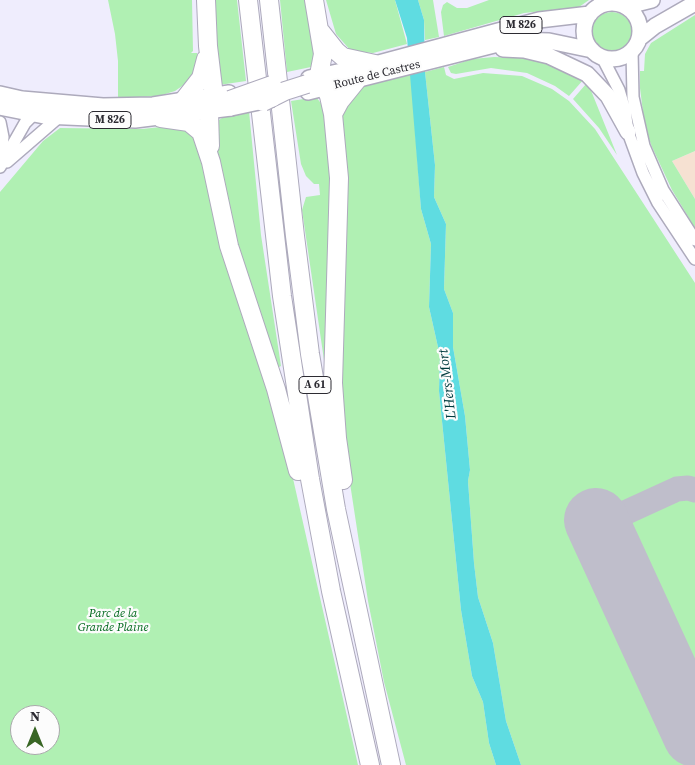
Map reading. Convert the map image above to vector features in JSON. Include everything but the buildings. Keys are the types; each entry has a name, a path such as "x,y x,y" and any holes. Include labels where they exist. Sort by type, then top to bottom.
{"highway":[{"path":"206,0 208,46 223,102 211,162"},
{"name":"A 61","path":"248,0 271,209 290,356 331,591 370,765"},
{"name":"A 61","path":"269,0 308,334 339,520 392,765"},
{"path":"313,84 323,54 321,32 314,0"},
{"path":"321,32 336,51 343,56 376,70"},
{"path":"208,46 201,78 170,107 184,120 195,125 201,132 211,162 229,246 276,389 304,498 331,591"},
{"path":"333,114 340,101 357,80"},
{"path":"313,84 333,114 339,178 333,328 334,406 347,506 339,520"},
{"path":"263,102 285,91 313,84"},
{"path":"223,102 272,85"}],"main road":[{"path":"652,0 596,6 585,25 585,36 597,53 612,58 625,56 635,51 655,26 695,3"},
{"path":"624,3 639,24 635,51"},
{"name":"Route de Castres","path":"313,84 454,50 539,20 596,6"},
{"name":"Route de Castres","path":"454,50 482,48 527,40 550,41 597,53"},
{"path":"482,48 537,53 575,67 587,74 608,96 628,132"},
{"name":"Route de Castres","path":"272,85 357,80 376,70"},
{"path":"0,94 74,104"},
{"name":"M 826","path":"74,104 170,107 223,102"},
{"name":"M 826","path":"59,117 106,120 170,107 223,102 263,102"},
{"path":"0,107 32,114 59,117"}],"street":[{"path":"635,51 632,97 644,146 663,190 695,240"},
{"path":"597,53 619,90 626,110 628,132 650,189 695,259"},
{"path":"22,98 32,114 33,122 26,144"},
{"path":"0,168 24,123 32,114 74,104"},
{"path":"0,168 59,117"},
{"path":"0,122 3,137 0,162"}],"shaded area":[{"path":"695,151 695,199 672,161"}],"green space":[{"path":"108,0 192,0 193,51 191,53 197,53 198,62 193,75 185,84 175,91 159,96 118,98 118,61"},
{"path":"211,0 237,0 246,81 219,85"},
{"path":"280,0 306,0 317,48 311,67 287,72"},
{"path":"326,0 395,0 407,44 373,53 351,51 336,34"},
{"path":"418,0 433,0 439,37 425,40 424,20"},
{"path":"489,0 589,0 579,7 524,13 444,36 441,12 443,5 447,2 457,8 467,8"},
{"path":"608,12 616,12 623,15 629,21 632,32 629,43 623,49 616,52 608,52 601,49 595,43 592,36 592,28 595,21 601,15"},
{"path":"695,15 695,151 672,161 695,199 695,228 672,190 645,128 640,71 644,71 645,54 651,43"},
{"path":"494,57 545,59 584,79 569,96 555,86 527,73 491,68 456,74 451,73 448,67 472,59"},
{"path":"444,67 446,75 454,79 483,73 522,76 552,89 569,101 595,129 695,283 695,483 676,482 577,527 687,765 521,765 506,721 493,643 478,597 474,563 468,481 470,470 465,416 453,347 453,313 444,289 446,224 434,197 435,165 425,72"},
{"path":"411,74 421,209 431,244 429,307 440,356 439,391 461,610 472,676 483,702 489,743 496,765 406,765 384,682 368,601 344,444 339,349 342,106 363,86"},
{"path":"586,84 590,88 617,155 599,128 573,99"},
{"path":"316,97 324,107 331,173 326,360 324,360 302,210 306,197 320,195 319,184 314,184 306,176 301,164 291,101"},
{"path":"249,111 261,235 281,366 275,369 235,251 215,144 216,126 219,120 225,116"},
{"name":"Parc de la Grande Plaine","path":"179,125 194,134 277,408 358,765 0,765 0,192 43,141 60,128 142,129"},
{"path":"684,494 695,498 695,685 628,540 629,525 634,517"}],"water":[{"name":"L'Hers-Mort","path":"395,0 418,0 424,20 425,72 435,165 434,197 446,224 444,289 453,313 453,347 465,416 470,470 468,481 478,597 493,643 506,721 521,765 496,765 489,743 483,702 472,676 461,610 439,391 440,356 429,307 431,244 421,209 407,38"}],"taxiway":[{"path":"608,546 608,527 618,516 677,489 688,488 695,490"}],"runway":[{"path":"596,520 695,735"}]}
